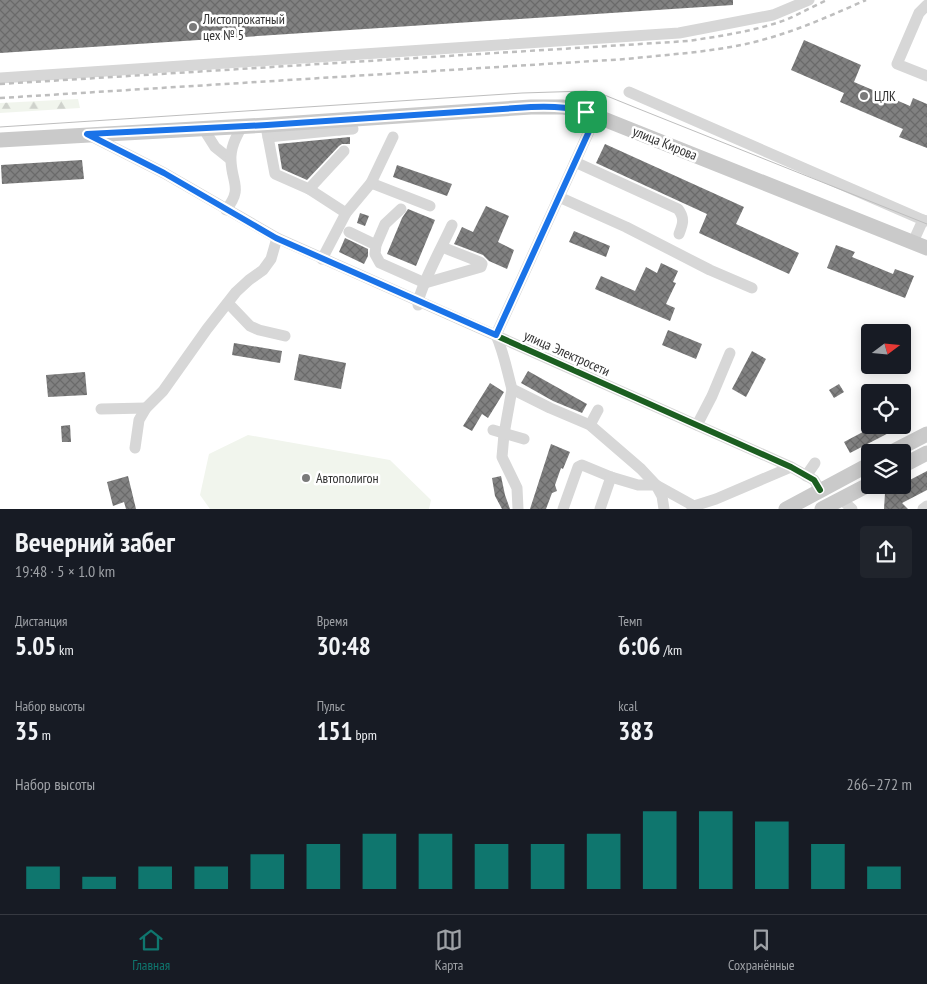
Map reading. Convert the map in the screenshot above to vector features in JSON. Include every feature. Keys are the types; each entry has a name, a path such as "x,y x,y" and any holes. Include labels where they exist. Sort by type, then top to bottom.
{"main road":[{"name":"улица Кирова","path":"0,140 242,126 267,131 546,106 576,109 927,248"},
{"path":"908,444 927,434"},
{"path":"911,461 927,453"},
{"path":"786,509 861,469"},
{"path":"822,509 846,504 861,492"}],"street":[{"path":"0,78 679,33 773,15 809,0"},
{"path":"927,5 919,13 897,64 927,76"},
{"path":"629,92 925,220 912,242"},
{"path":"518,509 517,488 502,457 512,389 504,364 503,352 496,335 596,116"},
{"path":"339,125 353,129"},
{"path":"226,210 234,201 236,194 230,159 234,139 242,126"},
{"path":"203,128 207,138 230,159"},
{"path":"267,131 275,174 310,189 346,213"},
{"name":"улица Электросети","path":"87,134 164,173 276,238 418,303 496,335 791,467 814,480 820,490"},
{"path":"322,259 346,213 371,183 393,137"},
{"path":"310,189 344,151"},
{"path":"575,162 678,209 684,221 679,234"},
{"path":"371,183 430,206"},
{"path":"559,197 626,227 710,270 752,288"},
{"path":"401,209 385,224 376,245 375,254 380,263 425,283 481,267 482,264 480,262 442,247"},
{"path":"418,303 425,283 452,225"},
{"path":"349,232 376,245"},
{"path":"135,448 139,420 146,408 163,391 228,303 248,280 263,270 271,259 276,238"},
{"path":"228,303 250,326 286,336"},
{"path":"697,425 712,396 730,353"},
{"path":"512,389 590,425 656,484 693,508 719,504 791,467"},
{"path":"101,409 146,408"},
{"path":"590,425 598,410"},
{"path":"493,430 524,438"},
{"path":"806,476 815,463"},
{"path":"563,509 580,465 638,485 656,484"},
{"path":"600,509 611,477"},
{"path":"656,484 662,496 664,509"},
{"path":"923,509 927,506"}],"green space":[{"path":"78,99 80,108 0,113 0,103"},
{"name":"Автополигон","path":"248,435 390,460 431,500 429,509 210,509 200,495 209,454"}],"building":[{"name":"Листопрокатный цех № 5","path":"0,0 733,0 733,5 0,53"},
{"name":"ЦЛК","path":"804,40 861,65 854,82 910,106 913,98 927,104 927,148 899,137 903,129 840,102 844,93 791,70"},
{"path":"350,137 350,144 339,146 307,180 282,169 278,144"},
{"path":"605,144 744,207 736,224 799,253 789,274 699,233 707,214 596,163"},
{"path":"82,160 84,179 2,184 1,165"},
{"path":"397,165 452,184 447,196 393,177"},
{"path":"486,206 509,216 498,242 514,250 507,269 489,261 483,255 454,244 462,227 473,232"},
{"path":"408,209 435,220 416,266 387,254 402,218"},
{"path":"360,213 369,216 365,226 357,223"},
{"path":"574,231 610,246 606,257 569,242"},
{"path":"345,238 368,249 368,256 364,264 339,252"},
{"path":"836,245 855,252 852,257 893,274 895,269 914,276 905,298 827,268"},
{"path":"661,263 678,271 673,282 676,283 666,304 675,308 670,321 595,289 601,276 635,291 646,267 657,273"},
{"path":"668,330 702,344 696,359 662,345"},
{"path":"234,343 282,351 280,363 232,355"},
{"path":"752,351 766,359 746,397 732,389"},
{"path":"299,354 346,363 341,389 294,380"},
{"path":"528,371 587,404 582,413 553,401 521,383"},
{"path":"85,372 87,395 48,397 46,375"},
{"path":"490,383 504,392 488,418 482,414 472,431 463,426"},
{"path":"839,384 844,392 834,398 829,390"},
{"path":"70,425 71,442 62,442 61,426"},
{"path":"861,433 887,434 867,444 861,444 861,447 850,453 844,442"},
{"path":"551,444 570,452 563,469 561,468 555,485 557,491 552,493 546,509 530,509"},
{"path":"927,471 927,490 902,503 908,509 884,509 885,494 911,494 911,479"},
{"path":"128,476 136,509 126,509 124,502 113,506 107,482"},
{"path":"501,476 510,509 502,509 495,496 492,478"}],"tram line":[{"path":"0,127 522,93 586,91 602,94 927,224"}],"railway":[{"path":"0,84 688,41 764,27 788,19 827,0"},
{"path":"0,98 626,59 695,52 745,44 776,36 866,0"}],"cycle path":[{"path":"87,134 164,173 277,238 791,467 814,480 820,490"}],"place":[{"name":"Листопрокатный цех № 5","path":"193,27"},
{"name":"ЦЛК","path":"864,96"},
{"name":"Автополигон","path":"306,478"}],"route":[{"path":"546,106 563,107 586,112 596,116 496,335 276,238 164,173 87,134 267,125 546,106"}]}
